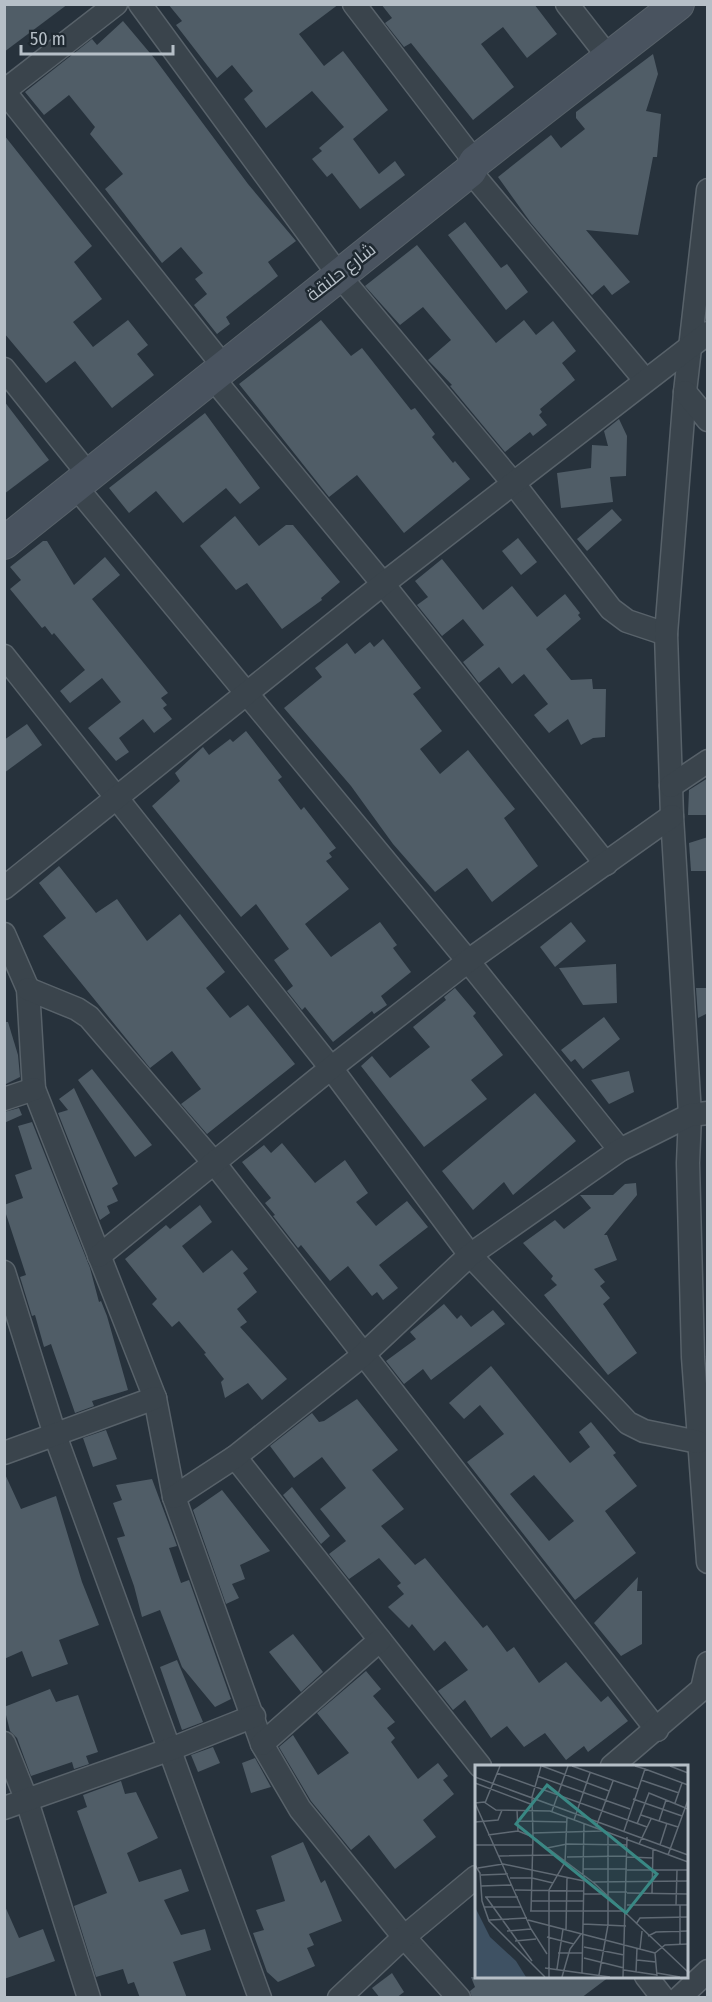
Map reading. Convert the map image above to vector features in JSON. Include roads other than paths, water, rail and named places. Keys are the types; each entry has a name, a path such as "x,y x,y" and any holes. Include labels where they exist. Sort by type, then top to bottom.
{"street":[{"path":"116,4 4,91 383,584 606,864"},
{"path":"140,4 338,274 514,484 618,616 666,634"},
{"path":"354,4 472,166 645,380"},
{"path":"567,4 610,59"},
{"name":"شارع حلنقة","path":"4,543 472,166 678,4"},
{"path":"708,190 689,348 666,634 672,816 699,1114 688,1163 698,1442 708,1562"},
{"path":"4,888 383,584 708,333"},
{"path":"4,369 82,480 247,692 620,1150"},
{"path":"685,392 708,420"},
{"path":"4,656 330,1068 470,1255 628,1423 644,1431 698,1442"},
{"path":"671,786 708,761"},
{"path":"99,1256 215,1164 330,1068 468,962 672,816"},
{"path":"4,934 28,989 34,1089 155,1398 174,1497 254,1716 262,1744 300,1809 404,1937 459,1998"},
{"path":"28,989 77,1009 89,1017 215,1164 362,1356 657,1730"},
{"path":"4,1099 34,1089"},
{"path":"174,1497 235,1457 362,1356 470,1255 620,1150 699,1114"},
{"path":"688,1163 708,1184"},
{"path":"4,1272 55,1435 260,1998"},
{"path":"691,1282 708,1300"},
{"path":"4,1453 155,1398"},
{"path":"235,1457 478,1765"},
{"path":"262,1744 380,1640"},
{"path":"614,1765 706,1694 708,1663"},
{"path":"4,1808 171,1749 254,1716"},
{"path":"4,1743 27,1801 89,1998"},
{"path":"348,1994 404,1937 475,1879"},
{"path":"679,1998 708,1971"},
{"path":"647,1978 663,1998"}]}
